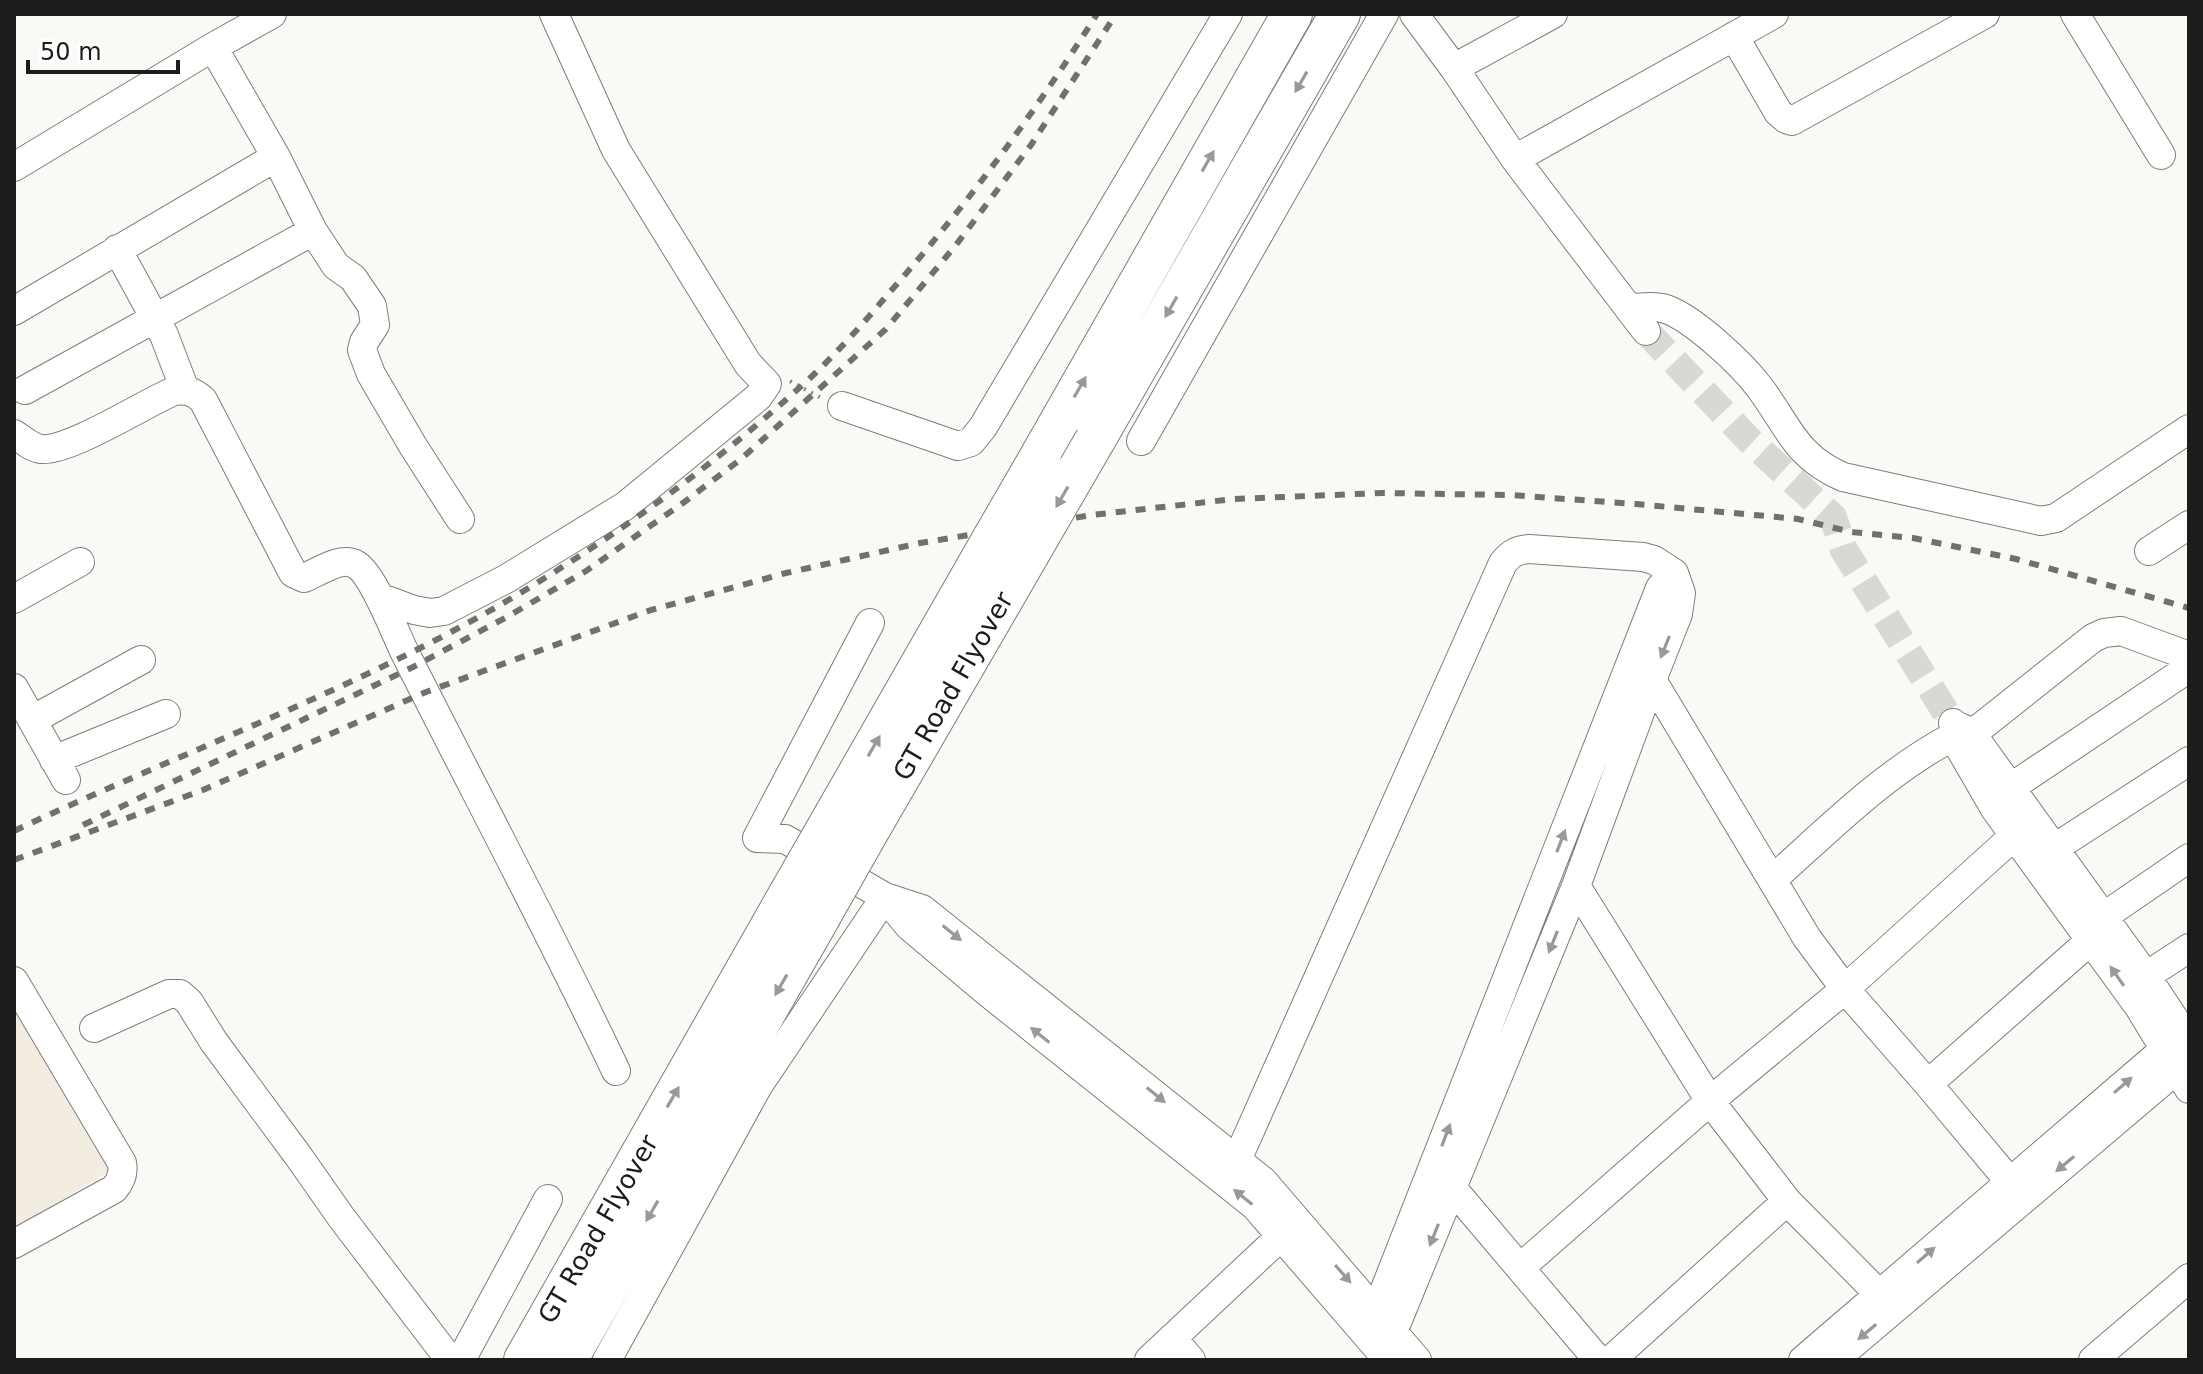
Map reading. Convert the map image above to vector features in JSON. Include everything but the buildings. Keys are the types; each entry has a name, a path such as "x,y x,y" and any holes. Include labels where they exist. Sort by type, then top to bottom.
{"highway":[{"name":"GT Road Flyover","path":"524,1360 804,906 853,820 993,538 1292,14"},
{"name":"GT Road Flyover","path":"853,820 1029,554 1340,14"},
{"name":"GT Road Flyover","path":"567,1360 804,906"}],"street":[{"path":"14,167 272,14"},
{"path":"379,597 430,613 444,611 506,579 625,506 758,397 767,384 748,364 616,150 554,14"},
{"path":"842,406 958,446 971,442 983,427 1228,14"},
{"path":"1141,441 1384,14"},
{"path":"1414,14 1515,159 1646,331"},
{"path":"1454,68 1553,14"},
{"path":"1515,159 1774,14"},
{"path":"1734,36 1778,112 1792,121 1985,14"},
{"path":"2075,14 2161,155"},
{"path":"213,47 276,157 313,231 336,266 353,278 372,306 375,325 362,350 371,374 460,519"},
{"path":"14,311 276,157"},
{"path":"25,390 313,231"},
{"path":"117,249 156,318 185,390"},
{"path":"1629,308 1657,307 1667,310 1715,342 1742,366 1796,442 1823,468 1843,477 2041,521 2056,518 2189,429"},
{"path":"14,434 35,448 44,450 92,433 174,391 195,393 203,400 293,573 304,578 348,561 363,571 562,956 616,1071"},
{"path":"2149,551 2189,525"},
{"path":"1237,1160 1503,563 1519,550 1529,549 1643,557 1674,573 1681,593 1678,614 1576,886 1453,1189 1386,1335"},
{"path":"14,599 80,562"},
{"path":"1386,1335 1660,588 1674,573"},
{"path":"870,623 757,838 785,839 885,897 922,909 1263,1181 1289,1228 1386,1335 1417,1360"},
{"path":"1772,880 1885,780 2093,638 2121,631 2189,656"},
{"path":"32,720 141,660"},
{"path":"2010,788 2189,668"},
{"path":"1652,680 1807,938 1845,989 2010,1182"},
{"path":"14,688 60,770 166,714"},
{"path":"1958,729 2010,788 2090,896 2097,928 2139,1007 2183,1055"},
{"path":"1958,729 1958,745 1969,768 2014,836 2097,928 2146,976 2183,1055"},
{"path":"2053,849 2189,761"},
{"path":"1521,1267 1710,1101 1845,989 2014,836"},
{"path":"1928,1084 2097,928 2189,858"},
{"path":"1576,886 1710,1101 1787,1201 1879,1294"},
{"path":"885,897 909,926 986,991 1255,1206 1289,1228 1386,1335"},
{"path":"607,1360 758,1086 885,897"},
{"path":"2146,976 2189,948"},
{"path":"14,981 111,1142 123,1170 114,1189 14,1244"},
{"path":"94,1028 169,994 180,994 189,1002 214,1042 341,1217 450,1360"},
{"path":"1803,1360 2010,1182 2183,1055"},
{"path":"1834,1360 2183,1055"},
{"path":"1453,1189 1598,1360"},
{"path":"461,1360 548,1199"},
{"path":"1611,1360 1787,1201"},
{"path":"1149,1360 1289,1228"},
{"path":"2093,1360 2189,1278"},
{"path":"1172,1338 1191,1360"}],"path":[{"path":"767,384 778,379 786,380 842,406"}],"shaded area":[{"path":"14,998 116,1167 14,1229"}],"tunnel":[{"path":"1646,331 1751,442 1833,517 1844,550 1950,719"}],"railway":[{"path":"14,831 321,696 441,637 578,557 692,477 798,389 868,318 999,158 1097,14"},
{"path":"83,825 413,667 505,618 586,571 741,459 886,329 956,245 1031,145 1116,14"},
{"path":"14,860 203,790 426,692 651,610 786,573 920,543 1092,515 1234,499 1382,493 1510,495 1636,504 1798,519 1851,532 1913,538 2016,559 2189,608"}]}
